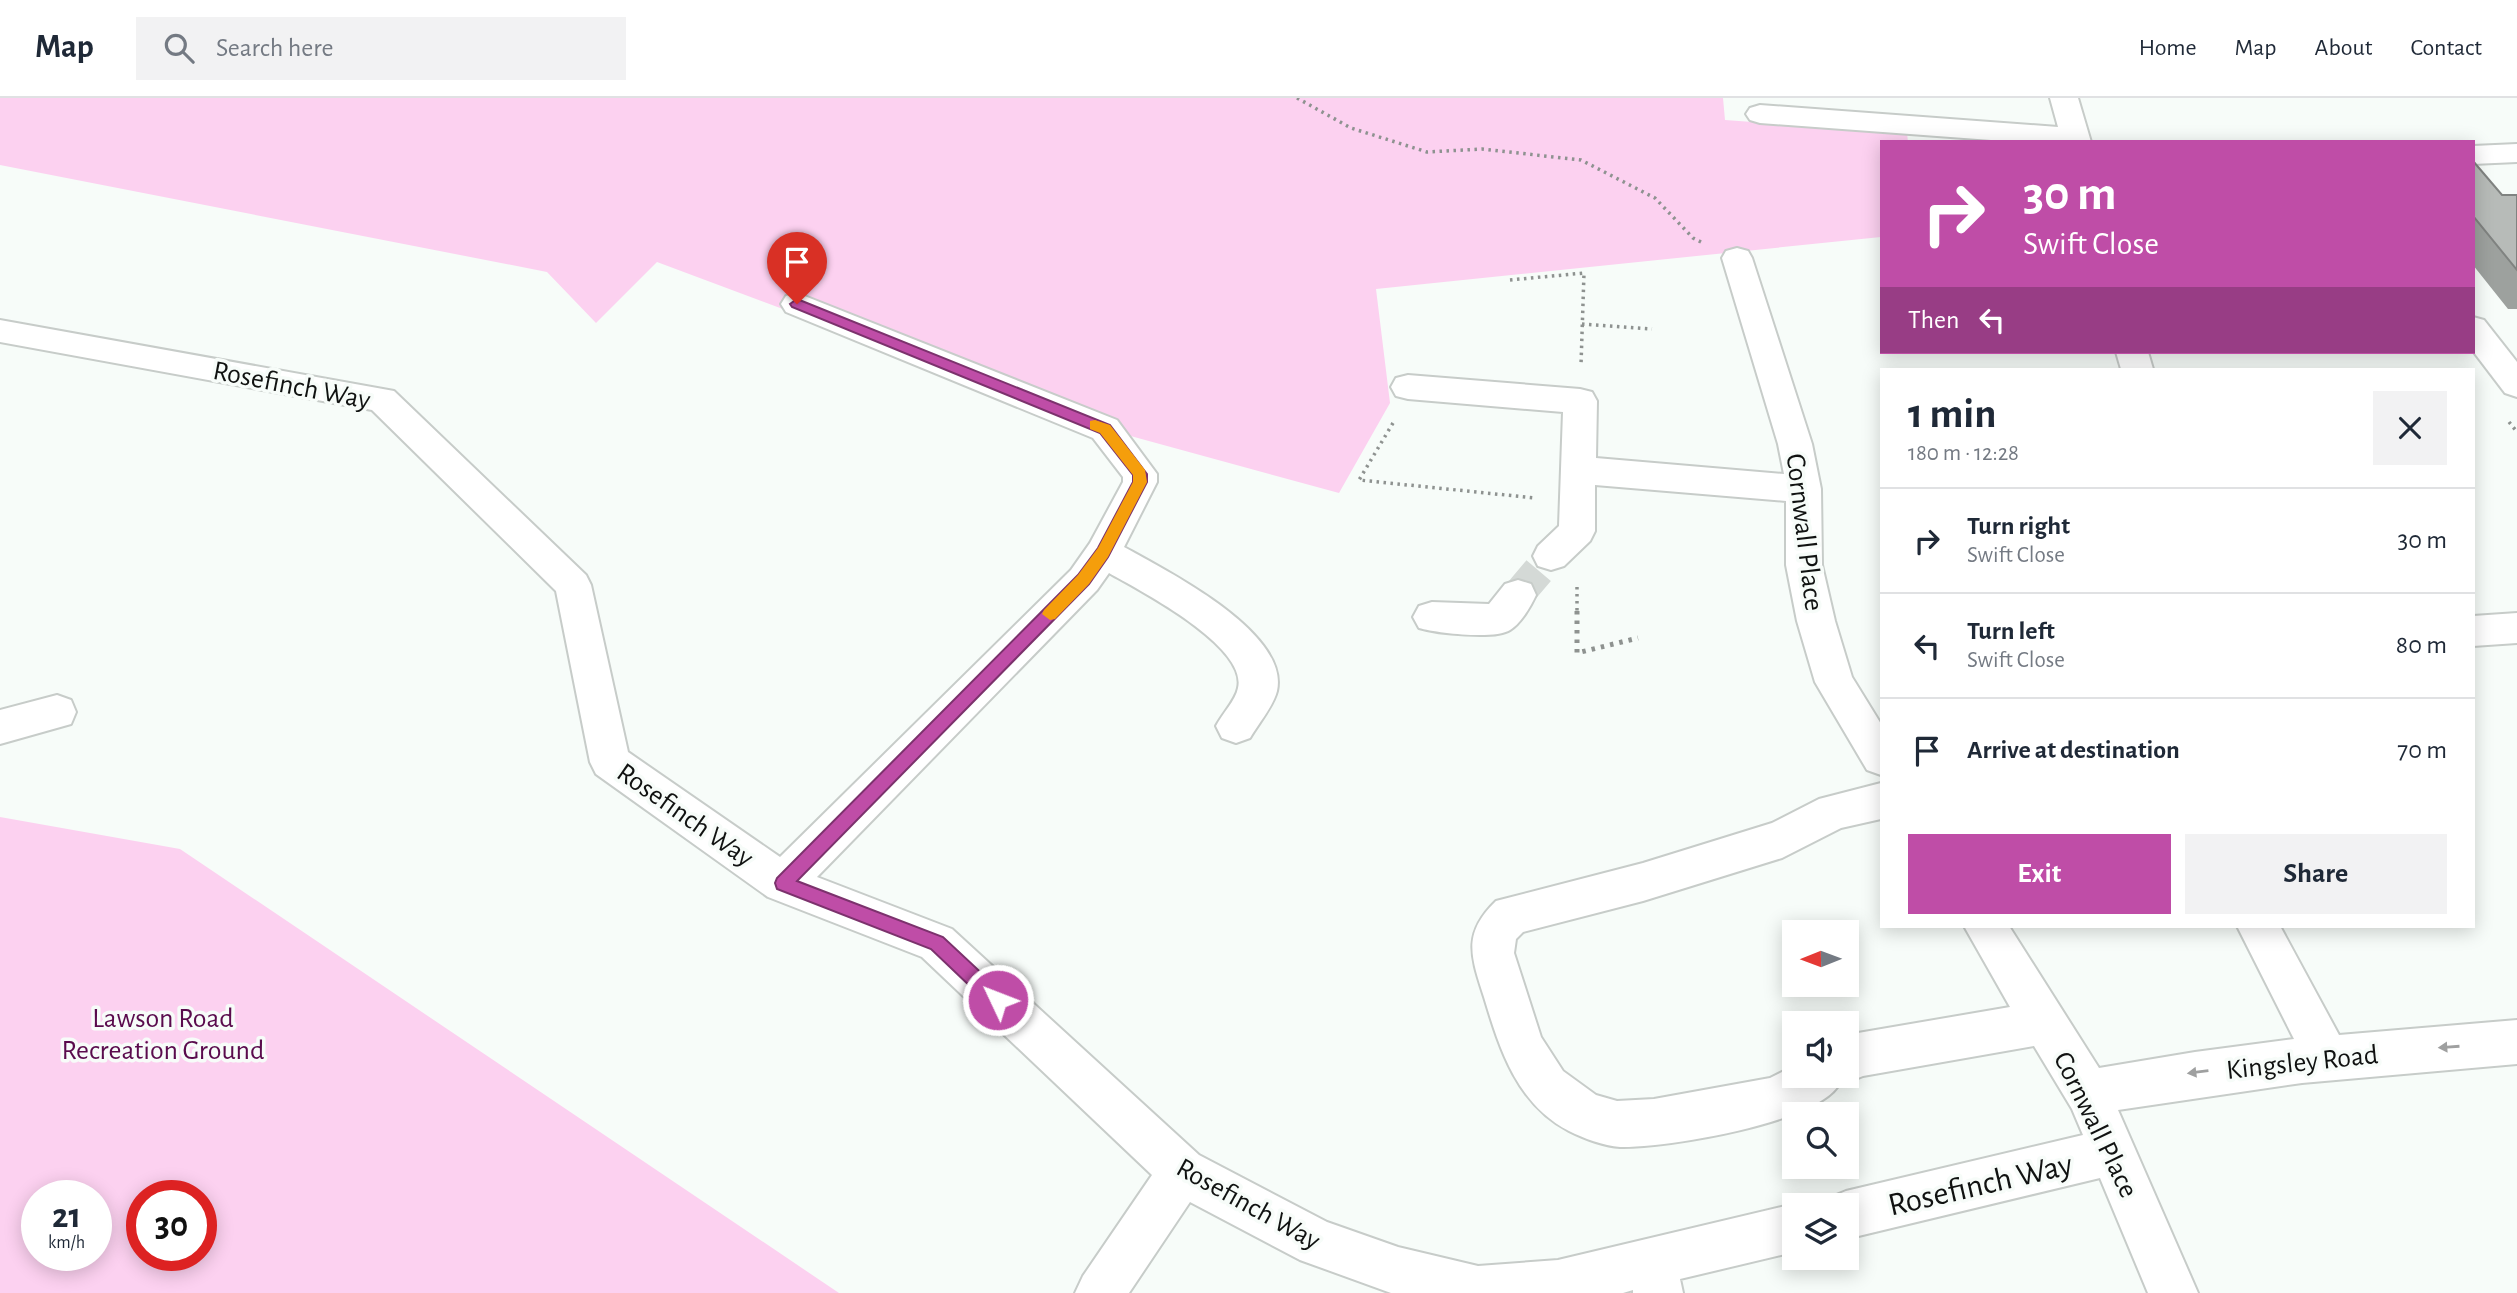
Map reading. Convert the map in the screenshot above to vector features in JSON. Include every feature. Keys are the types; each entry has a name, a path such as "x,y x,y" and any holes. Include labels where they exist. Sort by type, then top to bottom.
{"street":[{"path":"1951,98 1958,129"},
{"path":"1760,114 1895,111 1958,129 2077,139 2064,98"},
{"path":"2475,155 2517,153"},
{"name":"Cornwall Place","path":"1737,258 1796,444 1804,489 1804,565 1816,621 1834,682 1880,756"},
{"path":"783,883 1084,580 1103,553 1140,482 1140,474 1105,429 797,304"},
{"path":"2475,331 2517,385"},
{"name":"Rosefinch Way","path":"2,334 382,400 573,585 610,762 783,883 937,943 1182,1172 1317,1243 1398,1272 1478,1291 1655,1277 1782,1232"},
{"path":"1408,387 1580,401 1578,501 1551,556"},
{"path":"1578,501 1804,489"},
{"path":"1103,553 1179,594 1236,641 1253,661 1258,690 1236,726"},
{"path":"1432,617 1498,619 1518,595"},
{"path":"2475,631 2517,628"},
{"path":"0,726 57,712"},
{"path":"1800,1088 1770,1101 1654,1122 1617,1124 1584,1114 1547,1087 1522,1048 1492,953 1496,930 1511,915 1669,874 1783,839 1833,812 1880,802"},
{"name":"Cornwall Place","path":"1986,928 2088,1093 2173,1293"},
{"path":"2259,928 2326,1056"},
{"path":"1859,1055 2045,1023"},
{"name":"Kingsley Road","path":"2088,1093 2174,1075 2326,1056 2517,1042"},
{"name":"Rosefinch Way","path":"1859,1212 2114,1152"},
{"path":"1100,1293 1182,1172"}],"path":[{"path":"1297,98 1351,128 1427,152 1482,149 1581,160 1656,198 1693,238 1737,258"},
{"path":"1510,280 1584,273 1580,401"},
{"path":"1582,324 1652,329"},
{"path":"1393,423 1359,480 1578,501 1577,653 1639,638"}],"green space":[{"path":"0,98 1723,98 1725,120 1907,133 1908,140 1880,140 1880,237 1376,289 1390,403 1339,493 1105,429 657,262 596,323 547,272 0,165"},
{"name":"Lawson Road Recreation Ground","path":"0,817 180,849 839,1293 0,1293"}],"building":[{"path":"2475,163 2502,195 2517,195 2517,270 2475,218"}],"tunnel":[{"path":"1518,595 1551,556"}],"slow traffic":[{"path":"1050,614 1084,580 1103,553 1140,482 1140,474 1105,429 1095,425"}],"route":[{"path":"797,304 1105,429 1140,474 1140,482 1103,553 1084,580 783,883 937,943 998,1000"}]}
